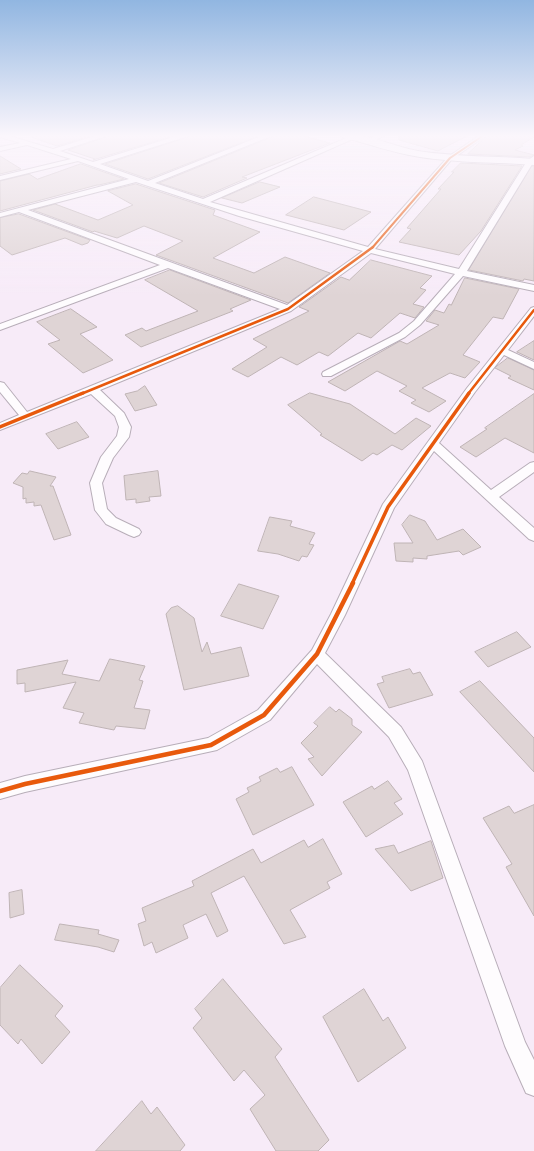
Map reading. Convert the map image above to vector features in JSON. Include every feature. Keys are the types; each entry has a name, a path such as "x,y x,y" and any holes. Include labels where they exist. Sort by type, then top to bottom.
{"street":[{"path":"0,215 101,189"},
{"path":"162,189 370,250 461,273 534,288"},
{"path":"203,202 232,189"},
{"path":"0,427 288,309 370,250 423,189"},
{"path":"327,374 402,335 417,324 461,273 515,189"},
{"path":"20,210 288,309"},
{"path":"0,327 167,265"},
{"path":"0,791 26,784 211,745 264,715 317,654 338,615 388,507 432,443 501,350 533,314"},
{"path":"501,350 534,366"},
{"path":"0,385 25,416"},
{"path":"92,389 120,415 125,427 123,437 107,457 96,483 101,510 111,521 134,532"},
{"path":"432,443 534,536"},
{"path":"491,496 534,466"},
{"path":"317,654 395,732 416,767 516,1046 534,1085"}],"building":[{"path":"0,189 83,189 0,211"},
{"path":"117,189 150,189 215,210 213,215 260,232 213,258 254,273 285,257 330,273 288,303 156,255 183,241 144,226 117,238 94,231 93,232 33,210 55,204 98,220 133,205 108,191"},
{"path":"177,189 222,189 203,197"},
{"path":"244,189 276,189 242,203 222,198"},
{"path":"438,189 508,189 481,231 459,255 399,242 411,229 407,228 441,189"},
{"path":"518,189 534,189 534,281 524,279 523,281 469,270"},
{"path":"314,197 371,212 344,230 286,215"},
{"path":"19,214 90,240 88,243 82,245 65,238 12,255 0,246 0,218"},
{"path":"371,260 432,276 420,288 426,290 413,304 424,307 415,318 400,313 371,338 358,333 328,356 319,352 297,365 281,357 248,377 232,369 267,347 253,339 309,311 299,307 341,277 349,280"},
{"path":"170,270 251,300 230,309 233,311 141,347 125,335 142,328 146,331 198,311 145,280"},
{"path":"465,278 519,289 503,319 493,317 463,355 480,362 465,378 450,373 422,388 446,401 429,412 411,403 416,400 399,391 407,386 377,371 345,391 328,382 400,341 407,344 439,325 426,321 435,310 444,313 449,304 451,305"},
{"path":"71,309 97,327 80,334 113,360 83,373 48,344 60,340 37,322"},
{"path":"534,341 534,360 517,352"},
{"path":"508,358 534,370 534,390 508,378 511,376 495,368"},
{"path":"145,386 157,405 135,411 125,394 137,391"},
{"path":"310,393 350,404 395,434 416,418 431,426 402,450 392,445 377,455 373,453 362,461 320,435 322,434 288,405"},
{"path":"534,394 534,453 505,438 476,457 460,447 487,429 485,428"},
{"path":"77,422 89,437 58,449 46,434"},
{"path":"30,471 56,477 50,486 53,486 71,535 54,540 41,505 34,506 34,502 26,503 26,498 23,499 23,487 13,483 22,473 27,474"},
{"path":"158,471 161,496 149,497 150,501 136,503 136,499 126,500 124,476"},
{"path":"410,515 425,521 437,540 463,529 481,547 463,555 459,551 427,556 427,559 413,558 413,562 396,561 394,543 413,543 402,525"},
{"path":"270,517 292,521 290,526 315,533 309,544 314,545 307,557 302,556 299,561 278,554 258,551"},
{"path":"239,584 279,596 263,629 221,616"},
{"path":"178,606 194,618 202,652 207,642 211,654 241,647 249,676 184,690 166,614 171,608"},
{"path":"517,632 531,647 488,667 475,652"},
{"path":"110,659 145,666 139,680 143,681 134,708 150,710 145,729 116,726 114,730 79,723 84,713 63,708 76,682 25,692 25,683 17,684 17,670 68,660 62,674 99,681"},
{"path":"410,669 413,674 420,672 433,695 389,708 377,684 384,682 382,677"},
{"path":"480,681 534,738 534,772 460,692"},
{"path":"330,707 336,712 339,709 352,719 352,725 362,732 322,776 308,759 314,757 301,743 318,726 314,723"},
{"path":"292,767 314,805 253,835 236,799 249,792 247,788 261,781 259,777 277,768 280,772"},
{"path":"388,781 402,799 394,803 403,814 366,837 343,802 372,786 374,789"},
{"path":"534,805 534,916 506,867 512,864 483,818 509,806 514,813"},
{"path":"323,839 342,874 327,882 330,888 290,910 306,937 284,944 244,876 211,893 228,931 217,937 206,914 183,925 188,938 156,953 152,942 144,946 138,924 146,921 142,908 194,886 192,881 253,849 261,863 304,840 308,847"},
{"path":"431,841 443,878 411,891 375,849 394,845 398,853"},
{"path":"22,890 24,914 10,918 9,893"},
{"path":"60,924 99,930 98,934 119,940 114,952 98,947 55,940"},
{"path":"20,965 63,1006 55,1016 70,1032 42,1064 21,1039 18,1044 0,1025 0,988"},
{"path":"223,979 282,1049 275,1057 329,1140 318,1151 276,1151 250,1109 265,1095 244,1070 234,1081 193,1028 202,1018 195,1009"},
{"path":"364,989 383,1021 388,1017 406,1048 358,1082 323,1017"},
{"path":"142,1101 151,1114 157,1107 185,1145 180,1151 96,1151"}],"cycle path":[{"path":"0,427 288,309 370,250 423,189"},
{"path":"0,791 25,784 211,745 264,715 317,654 338,615 388,507 471,390 534,310"}]}
